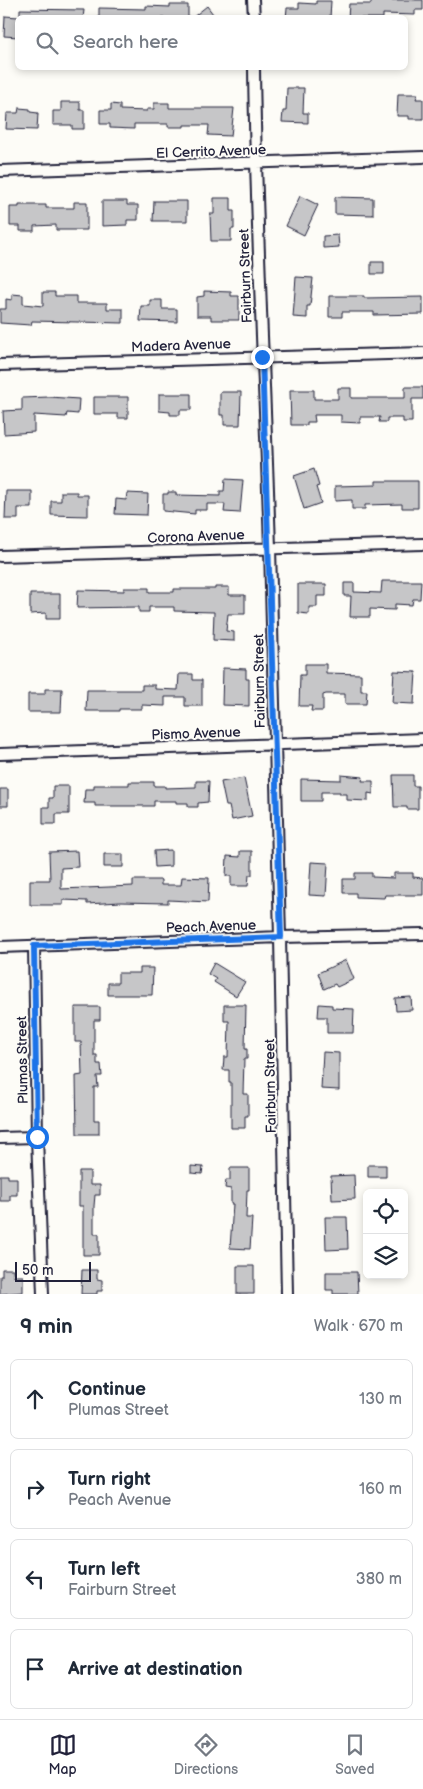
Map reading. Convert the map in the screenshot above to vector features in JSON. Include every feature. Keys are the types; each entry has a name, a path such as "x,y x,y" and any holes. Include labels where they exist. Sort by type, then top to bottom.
{"street":[{"path":"254,0 254,15"},
{"name":"Fairburn Street","path":"254,70 255,163 270,548 274,744 281,937 287,1294"},
{"name":"El Cerrito Avenue","path":"0,171 423,157"},
{"name":"Madera Avenue","path":"0,365 423,352"},
{"name":"Corona Avenue","path":"0,556 423,544"},
{"name":"Pismo Avenue","path":"0,754 423,739"},
{"name":"Peach Avenue","path":"0,947 423,934"},
{"name":"Plumas Street","path":"34,946 37,1137 43,1294"},
{"path":"0,1138 37,1137"}],"building":[{"path":"371,0 423,0 423,10 415,10 415,15 348,15 349,4 371,4"},
{"path":"316,1 331,1 330,15 286,15 287,8 299,8 299,3 316,4"},
{"path":"170,5 188,5 188,15 99,15 99,8 146,9 146,6 170,7"},
{"path":"207,6 214,15 196,15"},
{"path":"20,9 84,10 83,15 20,15"},
{"path":"5,16 15,17 15,37 4,36"},
{"path":"287,88 304,88 303,113 308,113 308,123 282,122 283,111 286,111"},
{"path":"398,94 418,94 416,99 423,99 423,119 409,119 409,116 397,116"},
{"path":"61,102 80,102 80,110 84,110 84,129 72,129 72,125 53,125 53,111 61,111"},
{"path":"154,103 169,103 169,108 234,108 231,136 208,135 209,125 168,127 168,124 134,124 134,129 110,128 110,124 100,124 100,110 111,110 111,104 120,105 120,110 147,111 147,109 154,109"},
{"path":"19,108 30,109 30,112 38,113 37,130 6,129 7,113 18,113"},
{"path":"300,196 318,205 304,235 286,226"},
{"path":"335,197 373,198 373,215 335,214"},
{"path":"214,198 231,198 231,211 234,211 234,229 231,229 231,241 211,241 210,214 214,214"},
{"path":"102,201 127,201 127,205 138,205 138,220 127,220 127,225 102,226"},
{"path":"154,201 187,201 187,221 153,221"},
{"path":"74,202 87,202 87,230 56,230 56,225 34,226 34,231 20,231 20,226 10,226 10,207 46,205 46,208 74,208"},
{"path":"338,235 339,247 323,248 323,236"},
{"path":"371,262 384,262 384,274 371,274"},
{"path":"296,277 313,278 310,306 307,306 307,318 293,317"},
{"path":"204,291 231,292 231,296 239,296 239,320 211,320 211,316 197,316 197,297 204,296"},
{"path":"43,292 55,292 55,296 76,296 76,303 107,303 107,309 123,309 123,323 32,321 31,325 0,323 0,309 6,309 6,299 12,300 12,294 23,295 23,304 43,306"},
{"path":"329,296 364,296 364,298 423,297 423,314 374,315 374,312 342,312 342,317 329,317"},
{"path":"150,300 162,300 162,309 177,309 177,322 140,321 141,306 150,306"},
{"path":"405,387 423,387 423,399 412,399 412,422 403,422 403,418 387,418 387,422 379,422 380,417 360,417 360,423 341,422 341,415 314,415 315,422 307,422 307,425 291,425 290,390 314,390 314,399 338,399 338,388 351,388 351,398 405,398"},
{"path":"220,392 241,392 240,425 224,425 224,415 220,415"},
{"path":"159,394 191,394 191,410 180,410 180,415 170,415 170,412 159,411"},
{"path":"94,397 128,397 128,418 118,418 118,414 94,414"},
{"path":"22,398 79,399 78,414 67,413 66,417 34,415 34,432 4,434 3,411 22,410"},
{"path":"314,469 319,486 316,487 321,503 304,509 294,476"},
{"path":"225,479 243,480 240,513 224,512 225,504 207,504 207,510 195,510 195,514 163,511 163,494 176,492 176,495 220,496 220,491 224,491"},
{"path":"376,481 418,481 418,508 402,508 402,504 365,505 365,509 352,509 352,500 335,501 335,486 376,485"},
{"path":"6,491 32,491 32,508 18,508 18,519 5,519"},
{"path":"61,492 77,492 77,495 88,495 88,516 51,515 51,501 61,501"},
{"path":"127,493 148,494 147,515 115,514 116,499 126,500"},
{"path":"382,581 421,581 420,599 413,599 412,605 395,604 395,610 370,609 370,617 350,617 351,596 344,596 344,583 354,583 354,592 381,593"},
{"path":"298,584 326,584 326,596 317,596 317,607 309,607 309,614 298,613"},
{"path":"215,587 229,587 229,595 245,595 245,614 228,614 226,631 234,632 234,641 213,640 214,612 174,611 174,607 149,607 149,612 139,612 139,607 77,608 78,590 124,591 124,588 149,588 149,592 174,592 174,589 215,589"},
{"path":"30,594 60,594 60,619 46,619 46,613 30,614"},
{"path":"305,664 326,664 326,673 361,674 361,691 367,691 366,704 345,704 345,694 326,694 323,695 323,711 311,711 312,706 299,706 300,675 305,675"},
{"path":"223,668 246,669 246,679 249,679 249,706 222,705"},
{"path":"394,671 416,672 414,704 392,703"},
{"path":"179,674 193,674 193,680 202,680 202,706 185,706 185,697 165,697 165,706 142,705 142,709 86,711 87,690 142,690 142,685 155,685 155,689 178,690"},
{"path":"45,689 62,689 61,712 28,712 28,694 45,694"},
{"path":"341,775 363,777 362,781 373,781 373,794 368,793 368,801 347,800 347,794 340,794 340,792 321,792 321,801 301,801 301,779 341,780"},
{"path":"393,775 413,775 413,786 418,786 418,809 394,807"},
{"path":"244,778 252,816 232,820 229,806 226,806 221,782"},
{"path":"196,781 209,781 208,802 198,803 198,807 188,807 188,803 176,803 176,801 154,801 154,806 95,806 95,803 84,803 85,789 94,789 94,785 129,785 129,782 154,782 154,786 165,786 165,788 196,787"},
{"path":"53,786 69,786 69,814 56,814 56,824 43,824 43,807 49,807 49,798 53,798"},
{"path":"0,789 8,789 8,806 0,806"},
{"path":"171,850 171,866 155,867 154,851"},
{"path":"77,851 78,867 61,868 61,889 133,886 133,880 161,880 161,885 181,885 182,877 209,878 208,902 168,900 168,903 120,902 87,904 87,901 63,900 63,905 30,905 30,880 50,880 49,852"},
{"path":"240,851 252,851 252,875 249,875 248,886 231,886 231,876 226,876 227,856 240,857"},
{"path":"104,854 123,854 123,867 104,867"},
{"path":"311,862 328,863 326,896 309,895"},
{"path":"355,873 372,873 372,877 394,878 394,873 413,873 413,877 423,878 423,895 385,895 384,898 356,897 356,893 343,893 343,879 355,879"},
{"path":"346,960 354,979 337,987 335,984 324,989 318,973"},
{"path":"214,963 245,982 236,996 214,982 216,979 208,974"},
{"path":"140,968 153,968 152,995 108,995 108,983 118,983 118,973 140,973"},
{"path":"411,997 412,1010 396,1011 395,998"},
{"path":"319,1004 332,1005 332,1008 354,1009 353,1033 327,1033 327,1017 318,1017"},
{"path":"224,1005 246,1005 245,1049 247,1049 247,1059 244,1059 243,1094 248,1094 248,1116 245,1116 245,1128 231,1128 231,1082 229,1082 229,1070 223,1070 224,1057 228,1057 229,1021 224,1021"},
{"path":"75,1007 100,1007 100,1020 94,1020 94,1055 97,1055 97,1064 101,1064 102,1076 97,1076 98,1087 94,1087 94,1120 99,1120 99,1134 77,1134 76,1076 82,1075 81,1042 75,1042"},
{"path":"323,1052 339,1053 339,1090 321,1089"},
{"path":"368,1165 386,1165 386,1177 368,1177"},
{"path":"191,1166 203,1167 202,1174 191,1173"},
{"path":"230,1168 249,1168 246,1218 252,1218 250,1249 230,1248 233,1204 231,1204 231,1189 225,1188 226,1180 230,1180"},
{"path":"79,1171 90,1171 90,1185 100,1185 100,1195 95,1195 94,1206 94,1234 99,1234 99,1255 83,1255 83,1206 79,1206"},
{"path":"0,1175 8,1175 8,1178 17,1178 17,1195 10,1195 10,1201 0,1201"},
{"path":"354,1175 355,1199 332,1200 331,1176"},
{"path":"325,1217 347,1217 348,1249 326,1250"},
{"path":"237,1266 254,1266 254,1294 237,1294"},
{"path":"2,1269 13,1269 13,1276 23,1276 23,1292 0,1294"},
{"path":"82,1270 97,1270 97,1279 102,1280 102,1291 97,1291 97,1294 81,1294"},
{"path":"326,1272 357,1272 358,1294 333,1294 333,1290 326,1290"}],"route":[{"path":"37,1137 34,946 281,937 274,744 270,548 262,357"}]}
